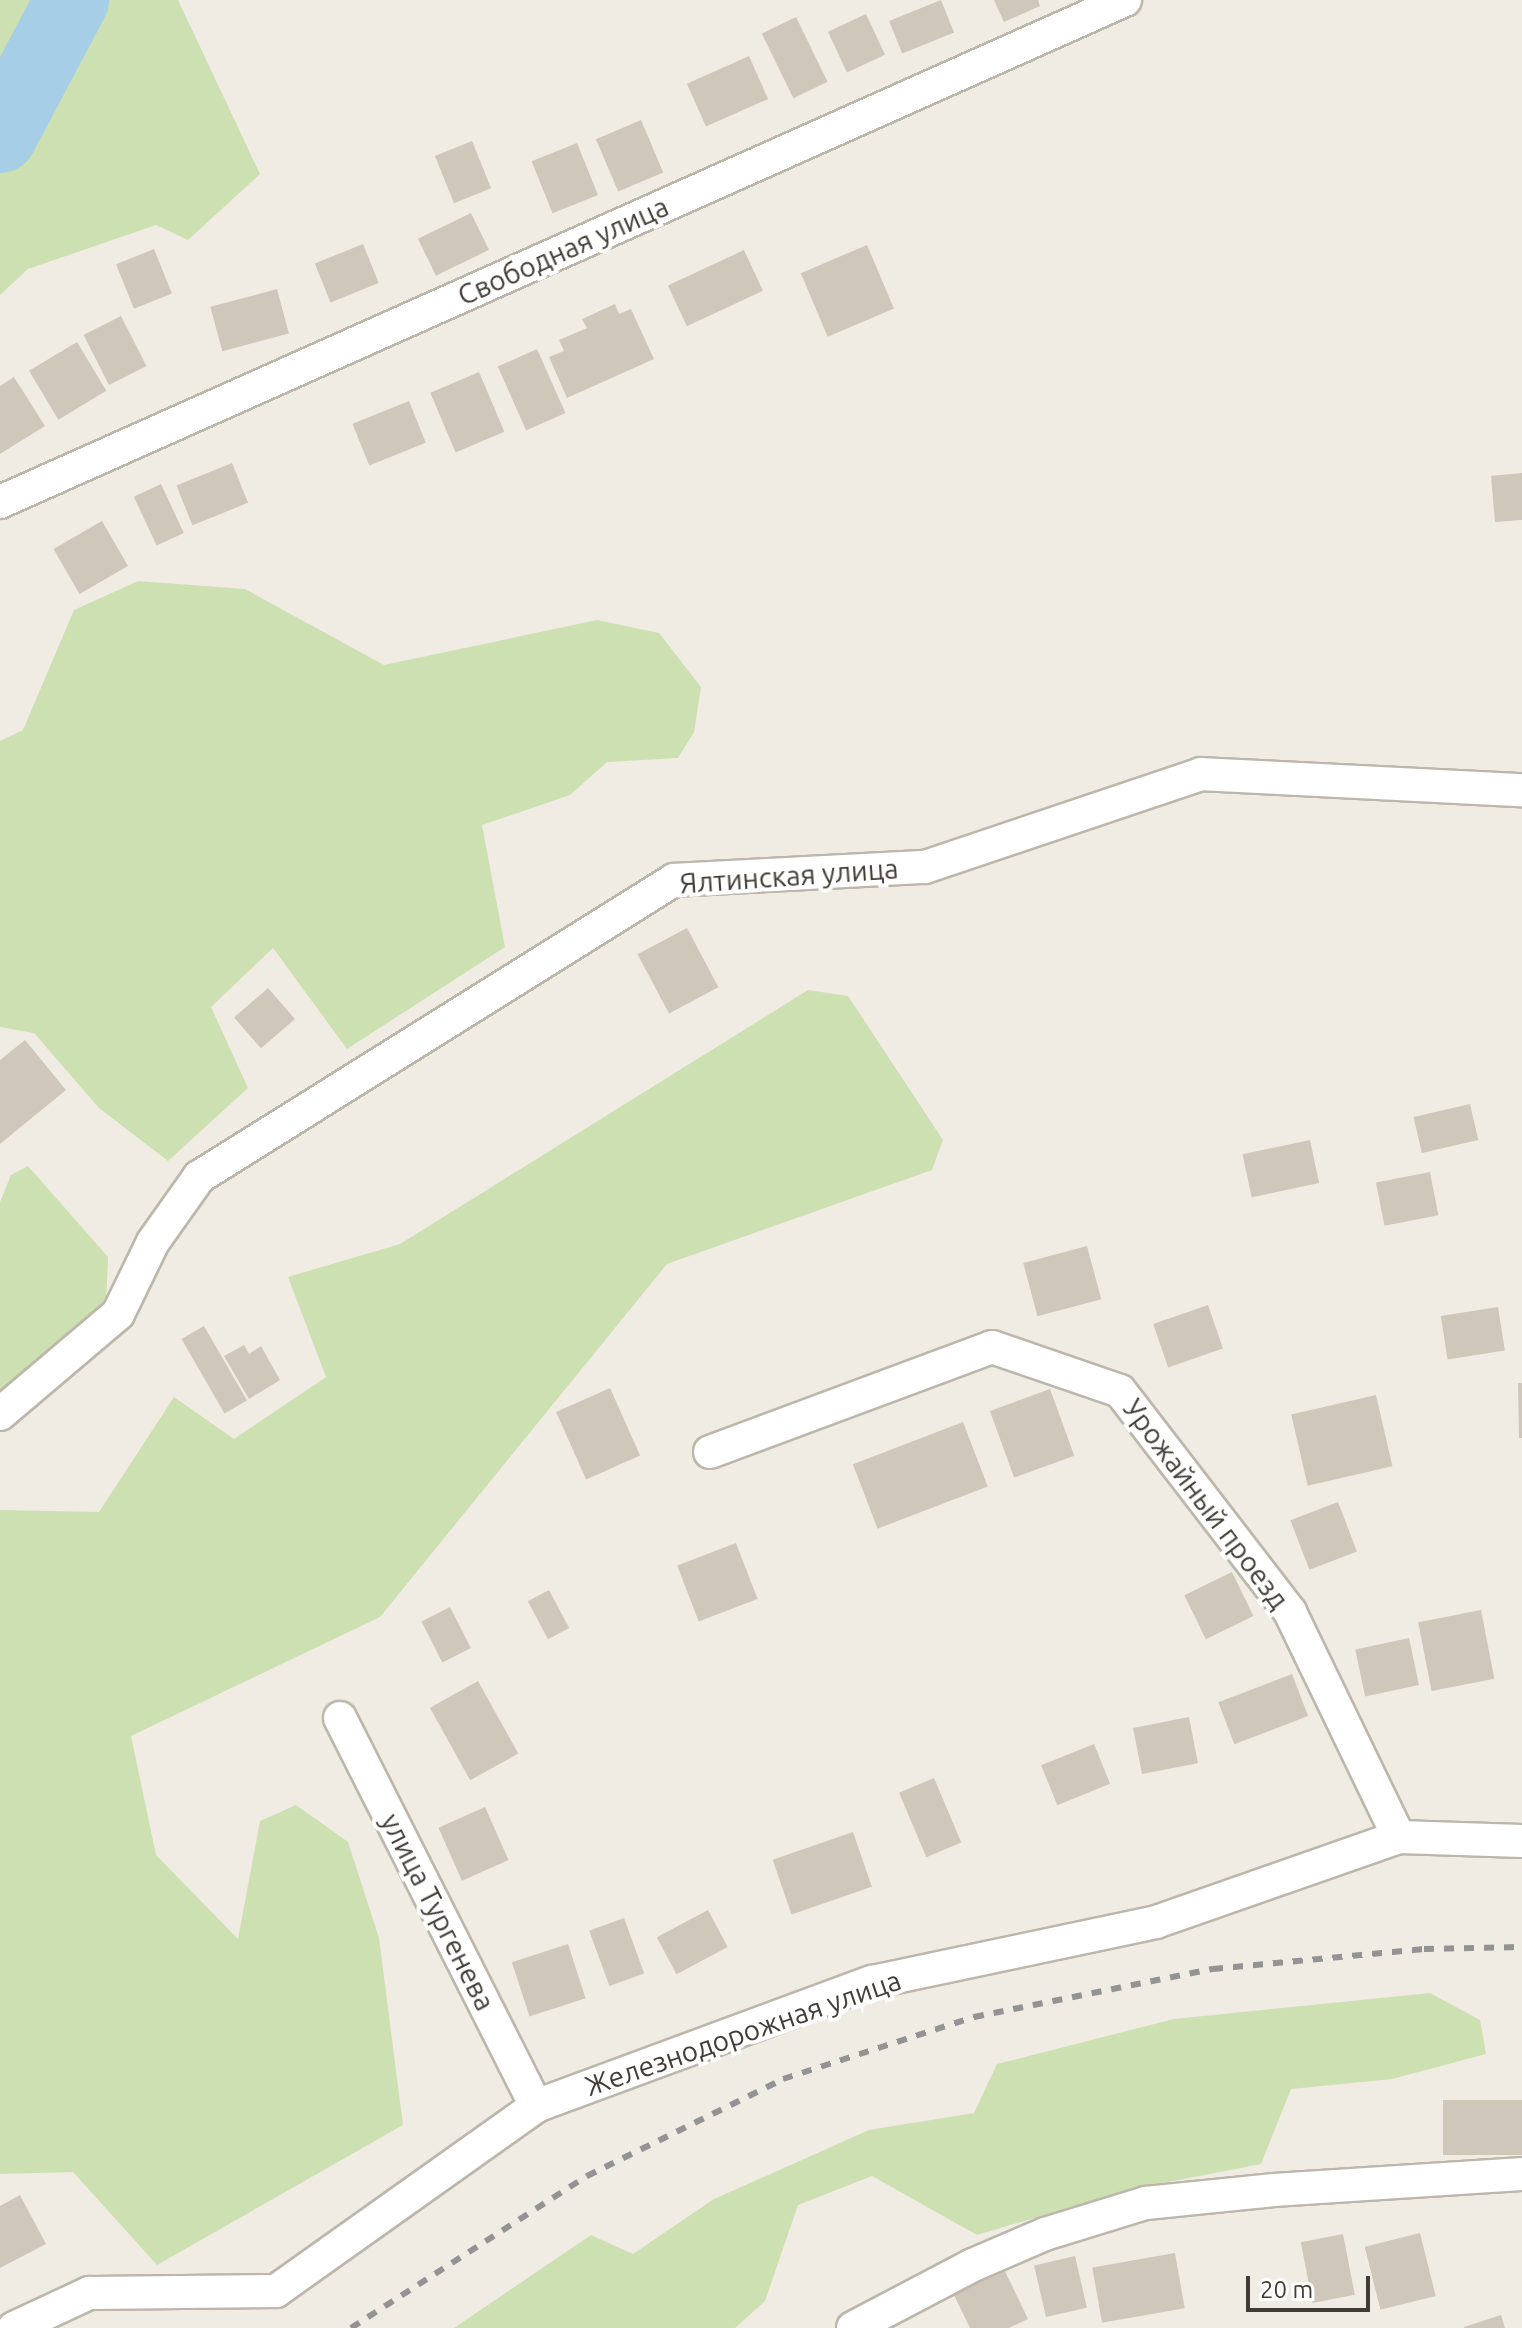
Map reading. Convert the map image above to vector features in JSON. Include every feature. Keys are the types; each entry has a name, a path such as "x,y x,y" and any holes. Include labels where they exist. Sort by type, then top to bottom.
{"street":[{"name":"Свободная улица","path":"0,502 1125,0"},
{"name":"Ялтинская улица","path":"0,1414 118,1314 153,1242 199,1177 674,880 925,867 1201,774 1522,790"},
{"name":"Урожайный проезд","path":"710,1452 992,1347 1120,1391 1290,1612 1399,1837"},
{"name":"улица Тургенева","path":"340,1718 536,2106"},
{"name":"Железнодорожная улица","path":"14,2328 89,2293 276,2291 536,2106 872,1982 1156,1922 1399,1837 1522,1841"},
{"path":"853,2328 987,2258 1045,2234 1146,2203 1274,2190 1522,2174"}],"green space":[{"path":"0,0 178,0 260,174 188,240 156,225 28,269 0,295"},
{"path":"138,581 245,589 384,665 597,620 659,633 701,687 694,732 678,758 607,762 570,795 482,825 505,947 347,1049 273,948 211,1007 248,1088 168,1161 99,1108 34,1033 0,1027 0,741 23,730 74,610"},
{"path":"808,990 848,996 943,1140 932,1170 667,1264 380,1617 131,1736 156,1855 238,1939 260,1821 296,1805 348,1842 379,1938 403,2125 157,2265 73,2172 0,2174 0,1510 99,1512 174,1397 234,1439 326,1377 288,1277 400,1244"},
{"path":"28,1166 108,1257 106,1306 0,1393 0,1202 11,1175"},
{"path":"1430,1993 1480,2020 1486,2054 1392,2079 1291,2089 1261,2164 1132,2189 977,2235 872,2176 798,2205 765,2301 735,2328 454,2328 591,2235 633,2254 714,2199 869,2130 974,2113 997,2064 1174,2019"}],"building":[{"path":"941,0 954,32 902,53 889,21"},
{"path":"994,0 1038,0 1040,6 1004,22"},
{"path":"866,14 885,55 847,73 828,32"},
{"path":"796,17 828,82 793,98 762,34"},
{"path":"749,56 768,99 706,127 687,84"},
{"path":"641,120 663,172 618,192 596,139"},
{"path":"472,141 491,188 454,203 435,156"},
{"path":"577,143 598,195 553,213 532,161"},
{"path":"471,213 489,250 436,276 418,239"},
{"path":"363,244 379,283 331,302 315,263"},
{"path":"867,245 894,309 828,337 801,273"},
{"path":"154,249 172,294 134,309 116,264"},
{"path":"744,250 763,291 687,326 668,285"},
{"path":"277,289 289,333 222,351 210,307"},
{"path":"615,304 619,314 631,309 654,359 567,398 549,357 564,351 559,340 587,328 582,319"},
{"path":"121,316 146,366 109,385 84,335"},
{"path":"77,342 106,391 58,420 29,371"},
{"path":"537,349 565,413 526,430 498,366"},
{"path":"479,372 504,432 456,453 430,393"},
{"path":"14,377 45,426 0,454 0,386"},
{"path":"409,401 426,443 369,466 352,424"},
{"path":"232,463 248,503 192,525 176,485"},
{"path":"1522,473 1522,520 1495,522 1491,476"},
{"path":"161,484 184,533 157,546 134,497"},
{"path":"102,521 128,566 80,594 54,549"},
{"path":"687,928 718,987 669,1013 638,954"},
{"path":"268,988 295,1019 261,1048 234,1018"},
{"path":"25,1040 66,1090 0,1144 0,1060"},
{"path":"1470,1104 1478,1140 1422,1153 1413,1117"},
{"path":"1310,1140 1319,1183 1252,1197 1243,1154"},
{"path":"1430,1172 1438,1215 1384,1226 1376,1182"},
{"path":"1087,1246 1101,1299 1037,1316 1023,1263"},
{"path":"1208,1305 1223,1348 1168,1367 1153,1324"},
{"path":"1498,1307 1505,1350 1448,1360 1441,1316"},
{"path":"204,1326 247,1400 224,1413 181,1339"},
{"path":"244,1345 249,1354 261,1346 280,1380 249,1399 224,1356"},
{"path":"1518,1383 1522,1383 1522,1438 1519,1438"},
{"path":"610,1388 640,1456 586,1480 556,1412"},
{"path":"1050,1389 1074,1456 1014,1478 990,1411"},
{"path":"1376,1395 1392,1466 1308,1486 1291,1415"},
{"path":"963,1422 988,1486 878,1529 853,1464"},
{"path":"1338,1502 1357,1551 1309,1570 1290,1520"},
{"path":"736,1543 758,1599 699,1622 677,1566"},
{"path":"1232,1572 1253,1616 1206,1639 1184,1595"},
{"path":"549,1590 569,1628 548,1639 528,1601"},
{"path":"450,1607 471,1648 442,1663 421,1622"},
{"path":"1481,1610 1494,1679 1432,1691 1418,1622"},
{"path":"1409,1638 1419,1685 1365,1696 1355,1649"},
{"path":"1292,1674 1308,1716 1234,1744 1218,1702"},
{"path":"478,1681 518,1754 470,1780 430,1708"},
{"path":"1189,1717 1198,1763 1142,1774 1133,1728"},
{"path":"1094,1744 1110,1784 1057,1805 1041,1765"},
{"path":"934,1778 961,1842 926,1857 899,1793"},
{"path":"485,1807 509,1860 462,1881 438,1828"},
{"path":"853,1832 872,1887 792,1915 773,1860"},
{"path":"708,1910 728,1947 677,1974 657,1937"},
{"path":"624,1918 644,1973 609,1986 589,1931"},
{"path":"568,1944 586,1998 530,2016 512,1962"},
{"path":"1443,2100 1522,2100 1522,2155 1443,2155"},
{"path":"20,2195 46,2244 0,2268 0,2206"},
{"path":"1420,2233 1436,2296 1380,2310 1365,2247"},
{"path":"1343,2234 1355,2295 1313,2303 1301,2242"},
{"path":"1175,2253 1185,2308 1102,2323 1092,2268"},
{"path":"1075,2256 1087,2308 1046,2317 1034,2265"},
{"path":"1004,2269 1028,2319 1009,2328 970,2328 953,2293"},
{"path":"1501,2315 1505,2328 1464,2328 1464,2327"}],"waterway":[{"path":"0,136 72,0"}],"railway":[{"path":"351,2328 587,2176 783,2079 974,2017 1213,1969 1424,1949 1522,1947"}]}
